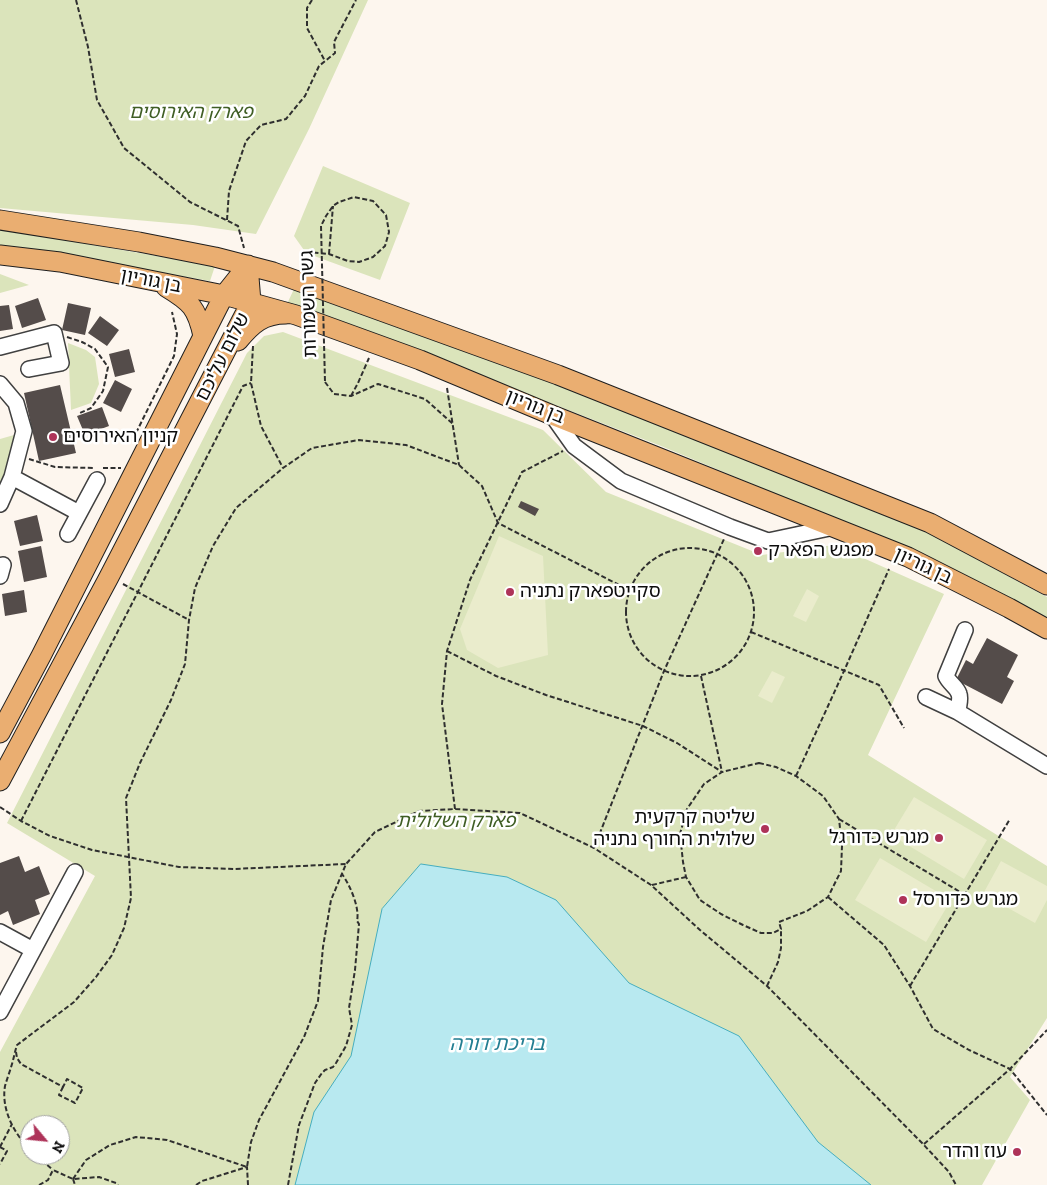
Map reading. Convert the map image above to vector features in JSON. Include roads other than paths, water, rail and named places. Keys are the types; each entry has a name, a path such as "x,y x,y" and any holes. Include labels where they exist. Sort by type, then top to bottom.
{"main road":[{"name":"בן גוריון","path":"0,220 139,242 215,257 246,256 303,283 509,357 930,523 1047,585"},
{"name":"בן גוריון","path":"0,255 60,262 224,295 296,315 444,370 908,557 1047,629"},
{"name":"שלום עליכם","path":"0,733 224,295 246,256"},
{"name":"שלום עליכם","path":"0,781 110,577 251,302 246,256"},
{"path":"156,282 179,295 193,307 199,318 203,336"},
{"path":"220,363 254,324 266,316 296,315"}],"street":[{"path":"0,347 54,333 61,363 29,369"},
{"path":"0,384 16,403 24,431 12,477 0,504"},
{"path":"552,414 574,446 621,481 730,527 768,541 834,527"},
{"path":"68,534 97,472"},
{"path":"12,477 79,513"},
{"path":"958,712 960,695 947,680 946,676 966,630"},
{"path":"926,697 958,712 1047,766"},
{"path":"0,1012 75,872"},
{"path":"0,932 33,950"}],"water":[{"name":"בריכת דורה","path":"421,864 507,877 556,900 629,983 739,1036 818,1142 871,1185 295,1185 314,1112 351,1056 382,909"}],"place":[{"name":"קניון האירוסים","path":"53,437"},
{"name":"מפגש הפארק","path":"758,551"},
{"name":"סקייטפארק נתניה","path":"510,592"},
{"name":"שליטה קרקעית שלולית החורף נתניה","path":"765,829"},
{"name":"מגרש כדורגל","path":"939,838"},
{"name":"מגרש כדורסל","path":"903,900"},
{"name":"עוז והדר","path":"1017,1152"}],"park label":[{"name":"פארק האירוסים","path":"191,113"},
{"name":"פארק השלולית","path":"456,822"}]}
